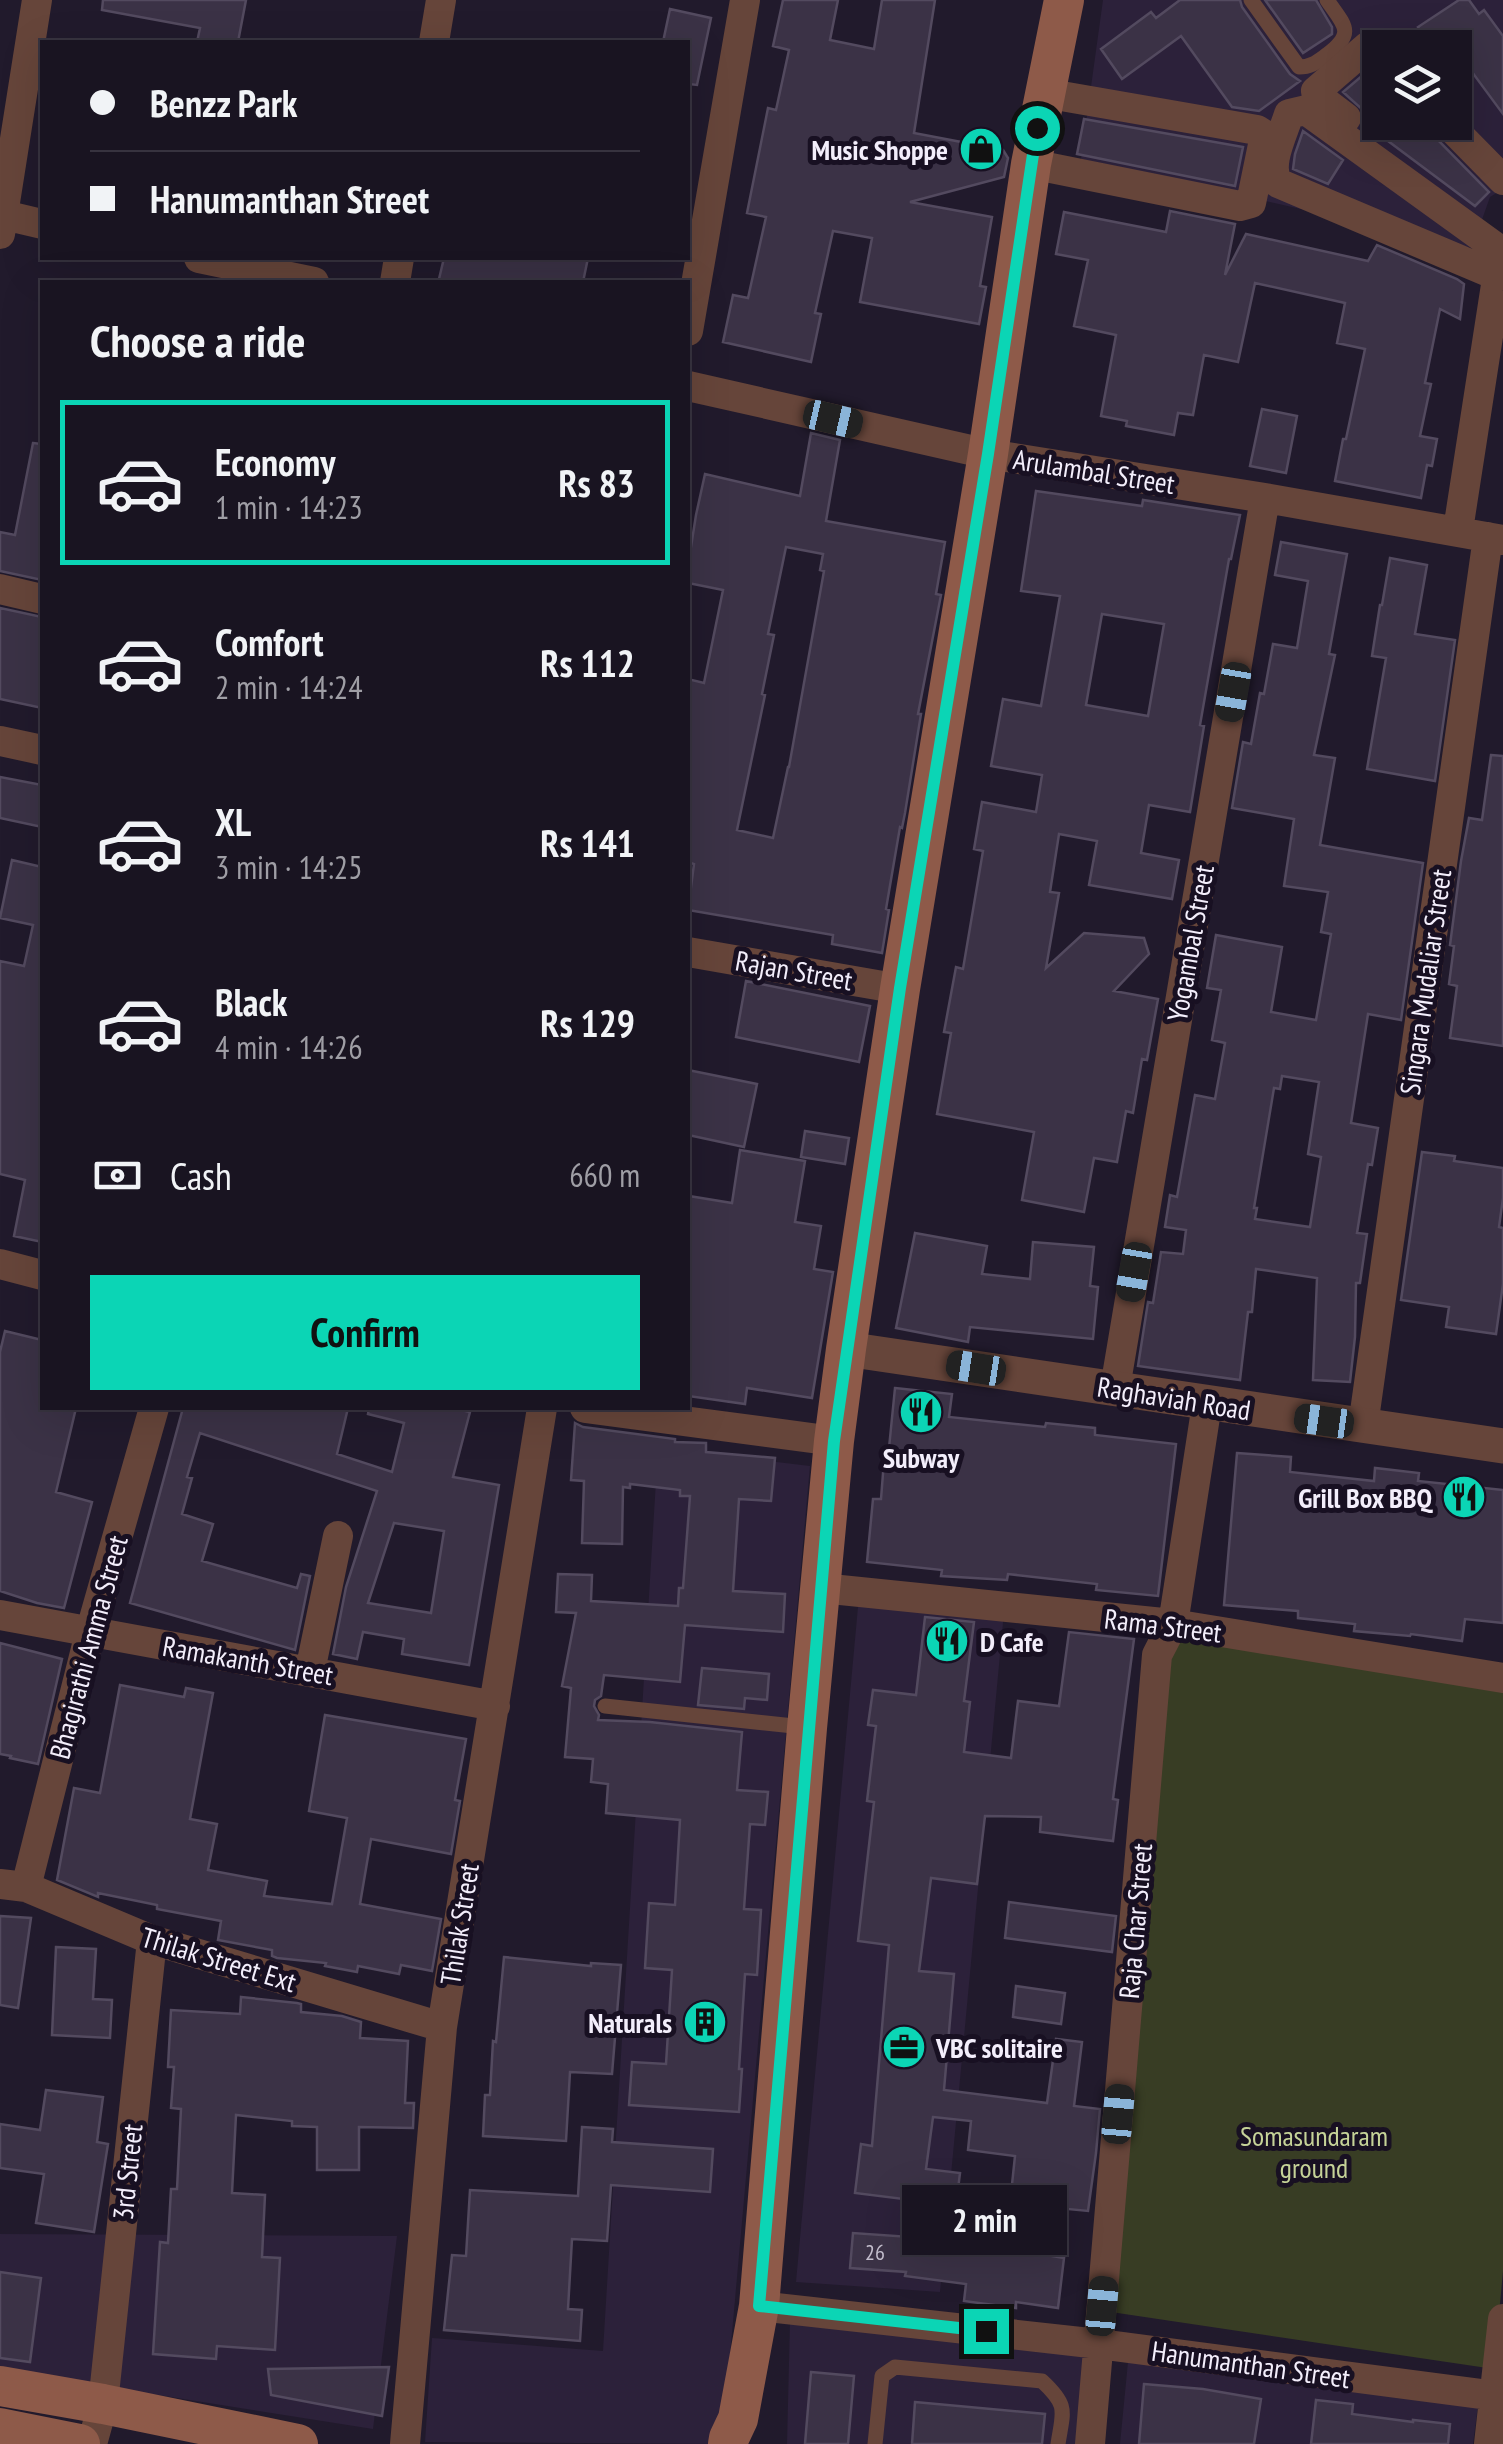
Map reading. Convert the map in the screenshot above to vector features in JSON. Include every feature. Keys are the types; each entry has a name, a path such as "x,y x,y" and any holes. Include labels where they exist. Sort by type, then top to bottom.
{"main road":[{"path":"738,2436 759,2306 834,1441 846,1349 1031,164 1064,0"},
{"path":"0,2386 298,2444"},
{"path":"0,2428 80,2444"}],"street":[{"path":"38,0 1,221 40,224"},
{"path":"434,40 441,0"},
{"path":"690,320 744,0"},
{"path":"1362,51 1316,91 1362,134"},
{"path":"1031,164 1240,206 1251,203 1265,135 1257,130 1044,93"},
{"path":"1306,110 1501,250 1278,183 1272,168 1289,114 1306,110"},
{"path":"1370,140 1501,250"},
{"path":"1464,140 1503,180"},
{"name":"Singara Mudaliar Street","path":"1363,1426 1483,536 1501,250"},
{"path":"209,260 304,280"},
{"name":"Arulambal Street","path":"690,386 988,454 1483,536"},
{"name":"Yogambal Street","path":"1115,1388 1266,498"},
{"path":"0,589 40,599"},
{"path":"0,741 40,750"},
{"name":"Rajan Street","path":"690,952 900,988"},
{"path":"0,1264 40,1274"},
{"name":"Raghaviah Road","path":"846,1349 1503,1446"},
{"name":"Raja Char Street","path":"1090,2444 1157,1655 1172,1624 1207,1404"},
{"name":"Bhagirathi Amma Street","path":"13,1886 153,1410"},
{"name":"Thilak Street","path":"405,2444 442,2026 542,1410"},
{"path":"600,1410 834,1441"},
{"path":"310,1670 338,1536"},
{"name":"Rama Street","path":"821,1588 1172,1624 1503,1678"},
{"name":"Ramakanth Street","path":"0,1615 495,1706"},
{"name":"Thilak Street Ext","path":"13,1886 152,1940 442,2026"},
{"name":"3rd Street","path":"92,2444 103,2404 152,1940"},
{"name":"Hanumanthan Street","path":"759,2306 1099,2344 1500,2397"},
{"path":"1490,2444 1500,2397 1503,2318"}],"lane":[{"path":"1251,0 1299,67 1306,68 1344,42 1343,23 1327,0"},
{"path":"605,1706 808,1728"},
{"path":"875,2444 882,2376 894,2367 1042,2381 1056,2394 1063,2408 1058,2444"},
{"path":"1056,2394 1094,2398"}],"shaded area":[{"path":"1103,0 1503,0 1503,189 1490,197 1472,248 1081,159"},
{"path":"658,1448 810,1466 722,2444 425,2442 432,2338 603,2351"},
{"path":"859,1596 1004,1612 940,2292 796,2282"},
{"path":"0,2234 397,2236 373,2429 0,2370"},
{"path":"790,2321 1086,2355 1077,2444 787,2444"},
{"path":"1128,2362 1478,2405 1473,2444 1120,2444"}],"green space":[{"name":"Somasundaram ground","path":"1173,1628 1503,1671 1503,2271 1494,2369 1111,2312"}],"building":[{"path":"103,0 246,0 238,40 197,40 200,28 102,10"},
{"path":"783,0 838,0 830,40 874,49 882,0 935,0 914,133 1003,150 1008,158 1004,177 910,202 992,217 980,286 986,287 979,324 860,302 872,238 833,231 815,313 821,314 811,362 723,342 733,295 748,298 766,217 747,213 768,108 776,110 789,50 773,46"},
{"path":"1180,0 1240,0 1290,74 1300,81 1259,111 1232,107 1181,36 1122,79 1101,49 1151,12 1156,18"},
{"path":"1265,0 1316,0 1332,34 1303,53"},
{"path":"1459,0 1469,0 1479,14 1484,10 1503,36 1503,114 1472,72 1472,30 1418,27"},
{"path":"670,9 711,18 697,85 690,84 690,40 663,40"},
{"path":"1362,76 1362,109 1343,92"},
{"path":"1084,119 1243,147 1235,186 1077,154"},
{"path":"1303,131 1343,160 1328,184 1293,169"},
{"path":"1387,140 1438,140 1489,192 1475,206"},
{"path":"1170,211 1235,224 1225,275 1246,234 1368,261 1377,245 1464,284 1460,319 1440,309 1425,383 1431,384 1420,436 1437,439 1421,498 1335,481 1365,349 1337,343 1345,303 1255,283 1238,362 1204,355 1193,415 1178,413 1174,435 1126,426 1127,421 1101,416 1116,335 1074,326 1088,260 1056,254 1064,212 1166,232"},
{"path":"444,260 588,260 583,280 439,279"},
{"path":"1262,409 1297,416 1286,473 1250,466"},
{"path":"811,433 840,440 826,521 945,542 936,594 941,595 918,714 882,953 832,944 833,935 690,910 694,864 690,863 690,680 704,683 723,590 690,583 690,553 705,474 800,496","holes":["786,547 823,554 820,570 824,571 773,838 737,830 765,695 762,694 774,635 768,634"]},
{"path":"33,443 40,444 40,580 0,571 0,532 15,535"},
{"path":"1036,491 1142,506 1143,500 1240,515 1200,725 1204,726 1190,812 1149,805 1141,853 1179,860 1172,899 1089,885 1097,841 1059,834 1050,892 1059,893 1046,968 1084,933 1144,938 1149,954 1114,991 1158,999 1147,1060 1142,1059 1133,1113 1126,1111 1117,1162 1094,1158 1084,1212 1022,1200 1034,1132 937,1114 951,1033 944,1032 956,967 963,969 983,851 974,849 982,802 1036,812 1042,775 991,766 1003,699 1041,706 1060,596 1021,591","holes":["1102,614 1164,624 1148,716 1086,705"]},
{"path":"1281,542 1347,554 1329,654 1335,655 1314,755 1335,758 1320,845 1423,863 1401,1020 1368,1014 1351,1123 1378,1128 1357,1233 1367,1234 1360,1283 1356,1283 1350,1382 1313,1380 1317,1278 1256,1269 1240,1380 1138,1366 1161,1252 1183,1254 1186,1230 1165,1227 1170,1195 1177,1197 1195,1095 1215,1099 1225,1043 1212,1040 1221,990 1207,988 1216,935 1282,947 1271,1012 1316,1020 1331,934 1321,932 1328,892 1284,886 1294,819 1232,808 1243,742 1251,744 1273,644 1297,648 1308,581 1275,575","holes":["1282,1076 1319,1082 1308,1154 1321,1157 1310,1227 1255,1219 1274,1088 1280,1089"]},
{"path":"1390,558 1427,565 1415,634 1455,640 1435,781 1367,769 1386,658 1372,656"},
{"path":"0,608 40,617 40,708 0,699"},
{"path":"1491,755 1503,756 1503,1046 1450,1038 1457,986 1449,984 1454,946 1450,945 1461,861 1469,818 1482,820"},
{"path":"0,777 40,785 40,827 0,818"},
{"path":"12,860 40,867 40,1242 14,1236 25,1180 0,1174 0,961 24,966 33,925 0,918"},
{"path":"746,981 870,1006 859,1062 736,1037"},
{"path":"690,1070 757,1084 744,1147 690,1135"},
{"path":"805,1131 849,1138 845,1164 801,1157"},
{"path":"740,1150 805,1161 795,1222 821,1226 814,1269 833,1272 812,1398 747,1388 745,1404 690,1396 690,1196 732,1203"},
{"path":"1422,1152 1503,1168 1499,1227 1503,1228 1503,1284 1496,1334 1446,1327 1449,1307 1401,1300"},
{"path":"915,1233 987,1246 982,1274 1030,1279 1033,1242 1094,1247 1090,1286 1098,1287 1093,1339 970,1327 968,1342 896,1328"},
{"path":"5,1331 40,1340 40,1410 76,1410 56,1492 92,1502 64,1608 0,1591 0,1352"},
{"path":"895,1388 952,1394 949,1417 1095,1428 1095,1435 1176,1444 1158,1596 1096,1590 1097,1584 1008,1574 1007,1580 941,1576 942,1570 867,1562 873,1499 881,1499"},
{"path":"182,1410 348,1410 337,1454 392,1472 404,1423 368,1414 369,1410 470,1412 453,1477 499,1485 469,1665 402,1654 404,1639 363,1632 357,1659 333,1654 346,1587 377,1491 200,1433 187,1477 192,1478 182,1514 213,1524 202,1561 297,1588 301,1574 310,1576 295,1650 130,1603","holes":["394,1523 444,1531 431,1613 368,1603"]},
{"path":"575,1423 675,1442 706,1443 706,1452 775,1458 771,1501 739,1499 733,1591 785,1594 783,1632 685,1625 680,1682 604,1675 601,1696 594,1706 598,1720 742,1732 737,1790 768,1792 765,1825 750,1824 744,1909 761,1910 757,1975 745,1974 739,2112 629,2105 632,2062 666,2064 672,1970 645,1968 649,1903 675,1905 680,1820 606,1813 608,1784 591,1782 593,1759 565,1757 571,1688 562,1686 576,1613 556,1612 558,1574 592,1575 591,1601 678,1606 679,1588 683,1588 690,1496 680,1496 680,1490 630,1484 630,1488 623,1487 622,1544 582,1543 584,1481 571,1480"},
{"path":"1237,1453 1291,1457 1290,1472 1374,1481 1375,1468 1419,1473 1418,1481 1503,1490 1503,1623 1465,1619 1462,1641 1354,1631 1355,1624 1298,1618 1298,1611 1224,1605"},
{"path":"925,1617 974,1622 964,1701 970,1702 964,1752 1011,1758 1018,1701 1059,1706 1069,1632 1134,1639 1113,1799 1118,1800 1113,1841 1040,1832 1041,1817 985,1816 977,1884 931,1878 919,1971 954,1974 944,2090 1047,2103 1056,2039 1082,2042 1074,2106 1100,2109 1088,2211 1058,2208 1052,2256 1064,2258 1058,2308 1016,2302 1016,2308 964,2301 966,2284 905,2276 906,2272 850,2268 853,2233 924,2238 928,2202 855,2193 861,2144 872,2146 889,1945 858,1941 874,1802 867,1801 876,1726 868,1725 873,1690 916,1695","holes":["933,2117 971,2121 968,2150 1015,2156 1011,2194 1018,2194 1011,2253 951,2246 960,2173 926,2169"]},
{"path":"0,1643 62,1659 38,1764 0,1754"},
{"path":"702,1668 769,1674 767,1700 745,1698 744,1709 698,1705"},
{"path":"120,1685 184,1697 186,1688 213,1693 190,1819 217,1824 208,1870 267,1881 264,1896 332,1904 347,1818 309,1811 325,1715 466,1739 455,1800 460,1801 451,1854 371,1839 360,1904 441,1919 432,1971 401,1965 399,1974 358,1966 357,1972 325,1966 326,1963 277,1958 272,1956 272,1950 218,1940 221,1921 98,1893 98,1897 57,1880 74,1788 100,1793"},
{"path":"1009,1902 1116,1916 1112,1952 1005,1938"},
{"path":"0,1916 31,1918 18,2008 0,2005"},
{"path":"56,1947 96,1949 93,1999 112,2000 110,2038 52,2035"},
{"path":"504,1957 591,1966 621,1965 612,2074 570,2072 566,2141 483,2136"},
{"path":"1016,1986 1065,1993 1061,2024 1013,2017"},
{"path":"241,1997 297,2003 301,2004 301,2012 361,2022 360,2038 408,2041 405,2103 414,2103 413,2128 359,2127 359,2170 317,2170 317,2127 236,2115 232,2193 265,2195 262,2257 280,2258 275,2350 217,2346 216,2359 153,2354 160,2242 168,2243 171,2189 177,2189 181,2109 171,2108 171,2010 240,2014"},
{"path":"46,2090 103,2097 97,2142 108,2144 94,2232 36,2223 44,2174 0,2168 0,2124 40,2130"},
{"path":"582,2127 613,2129 612,2142 713,2149 710,2192 611,2185 607,2241 572,2239 568,2309 582,2310 580,2341 444,2330 452,2255 466,2256 470,2190 578,2196"},
{"path":"0,2272 41,2278 30,2362 0,2358"},
{"path":"389,2367 382,2416 271,2395 268,2369"},
{"path":"811,2372 854,2376 848,2444 805,2444"},
{"path":"1144,2384 1261,2399 1254,2444 1139,2444"},
{"path":"1316,2400 1353,2404 1352,2414 1450,2424 1448,2444 1311,2444"},
{"path":"915,2402 1045,2414 1042,2444 912,2444"}],"place":[{"name":"Music Shoppe","path":"981,149"},
{"name":"Subway","path":"921,1412"},
{"name":"Grill Box BBQ","path":"1464,1497"},
{"name":"D Cafe","path":"947,1641"},
{"name":"Naturals","path":"705,2022"},
{"name":"VBC solitaire","path":"904,2047"}],"route":[{"path":"986,2331 759,2306 834,1441 900,988 1037,128"}]}
